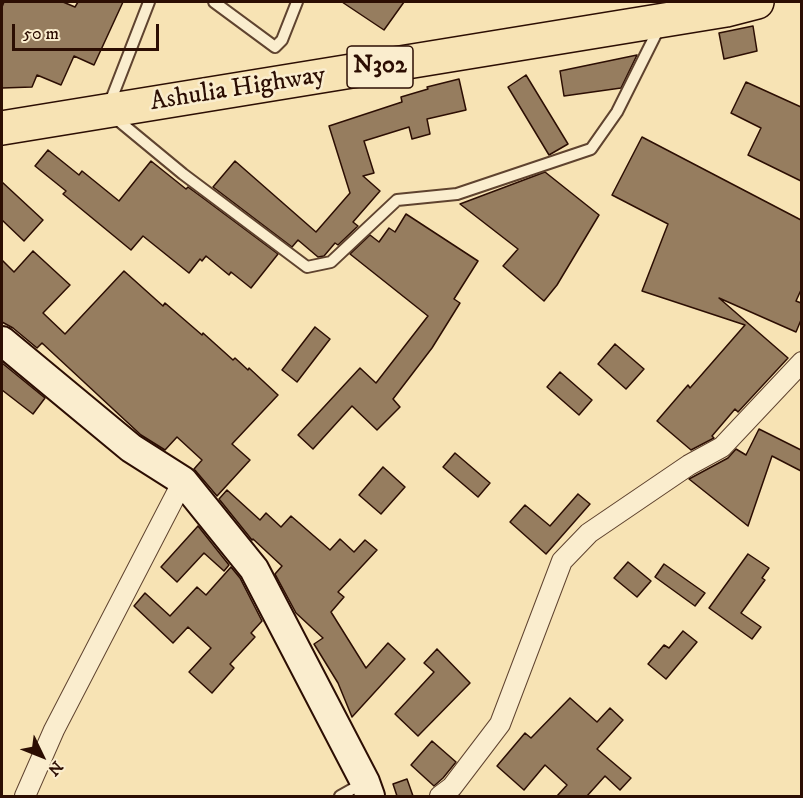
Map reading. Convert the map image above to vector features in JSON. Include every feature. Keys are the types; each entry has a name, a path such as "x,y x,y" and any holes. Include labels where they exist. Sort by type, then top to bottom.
{"highway":[{"name":"Ashulia Highway","path":"2,128 656,15 726,10 757,2"}],"street":[{"path":"2,341 131,447 183,481 254,569 368,789"},
{"path":"440,796 452,787 500,724 562,561 589,533 689,465 722,447 801,362"},
{"path":"25,796 54,730 183,481"}],"lane":[{"path":"149,2 107,111 183,174 307,267 331,262 397,200 458,194 591,149 617,112 656,15"},
{"path":"214,2 275,47 282,40 297,2"},
{"path":"340,796 368,789"}],"building":[{"path":"4,2 63,2 75,7 78,2 123,2 94,65 74,56 61,85 37,75 32,87 2,88 2,7"},
{"path":"342,2 404,2 384,30"},
{"path":"753,26 757,51 724,59 719,33"},
{"path":"637,55 621,88 564,96 560,71"},
{"path":"526,75 568,144 549,155 508,87"},
{"path":"459,79 466,110 427,119 430,134 412,139 409,127 364,141 374,173 363,176 380,191 353,222 358,226 338,245 335,243 324,256 318,257 298,240 292,247 213,187 235,161 316,232 350,193 329,126 402,102 401,97 428,89 427,87"},
{"path":"746,82 801,107 801,181 748,155 761,128 731,113"},
{"path":"642,137 801,220 801,290 796,301 801,303 801,320 796,332 719,298 788,358 738,412 735,409 712,436 714,438 691,450 657,421 688,385 690,388 745,325 642,291 668,224 612,195"},
{"path":"48,150 79,175 82,171 119,201 151,161 186,189 188,187 278,254 251,288 231,272 229,275 206,256 202,261 200,259 189,273 143,236 131,250 63,194 66,191 35,166"},
{"path":"545,172 599,215 557,285 544,301 503,266 518,249 460,204"},
{"path":"2,182 43,220 24,241 2,220"},
{"path":"406,214 478,261 454,299 460,303 432,348 393,399 400,407 377,430 352,406 313,449 298,435 360,368 376,383 428,316 350,254 370,235 379,242 389,228 395,232"},
{"path":"33,251 70,285 43,313 65,334 124,271 163,306 165,303 233,360 235,358 248,370 249,368 278,395 232,444 250,460 217,496 194,469 202,460 177,437 165,450 141,435 42,343 37,348 2,322 2,260 14,272"},
{"path":"315,327 330,339 297,382 282,370"},
{"path":"615,344 644,369 626,389 598,364"},
{"path":"2,363 45,398 33,414 2,390"},
{"path":"560,372 592,400 579,415 547,387"},
{"path":"759,429 801,450 801,471 772,456 748,526 689,479 728,458 736,449 746,455"},
{"path":"455,453 490,483 478,497 443,467"},
{"path":"383,467 405,487 381,514 359,495"},
{"path":"227,490 260,520 266,513 281,527 291,516 330,550 340,539 354,552 365,540 377,550 338,592 344,597 331,612 366,668 388,643 405,659 352,717 338,683 314,644 323,638 296,613 275,574 282,566 252,540 219,499"},
{"path":"578,494 590,504 546,554 510,522 525,505 550,526"},
{"path":"198,526 229,565 224,571 204,553 177,582 161,567"},
{"path":"748,554 769,568 762,578 765,580 741,613 761,627 752,639 709,608"},
{"path":"628,562 651,581 637,597 614,578"},
{"path":"664,564 705,593 695,606 655,577"},
{"path":"231,567 240,578 262,621 251,633 255,637 230,664 234,668 212,693 189,672 211,648 188,627 173,643 134,606 145,593 170,616 197,587 206,595"},
{"path":"683,631 697,642 666,679 648,664 664,645 669,648"},
{"path":"437,649 470,683 418,736 395,714 434,672 424,663"},
{"path":"570,698 597,722 610,708 623,720 597,749 631,778 620,790 605,776 587,796 557,796 567,785 545,765 524,790 497,766 525,733 531,738"},
{"path":"432,741 456,762 434,786 411,765"},
{"path":"407,779 413,796 397,796 393,784"}]}
